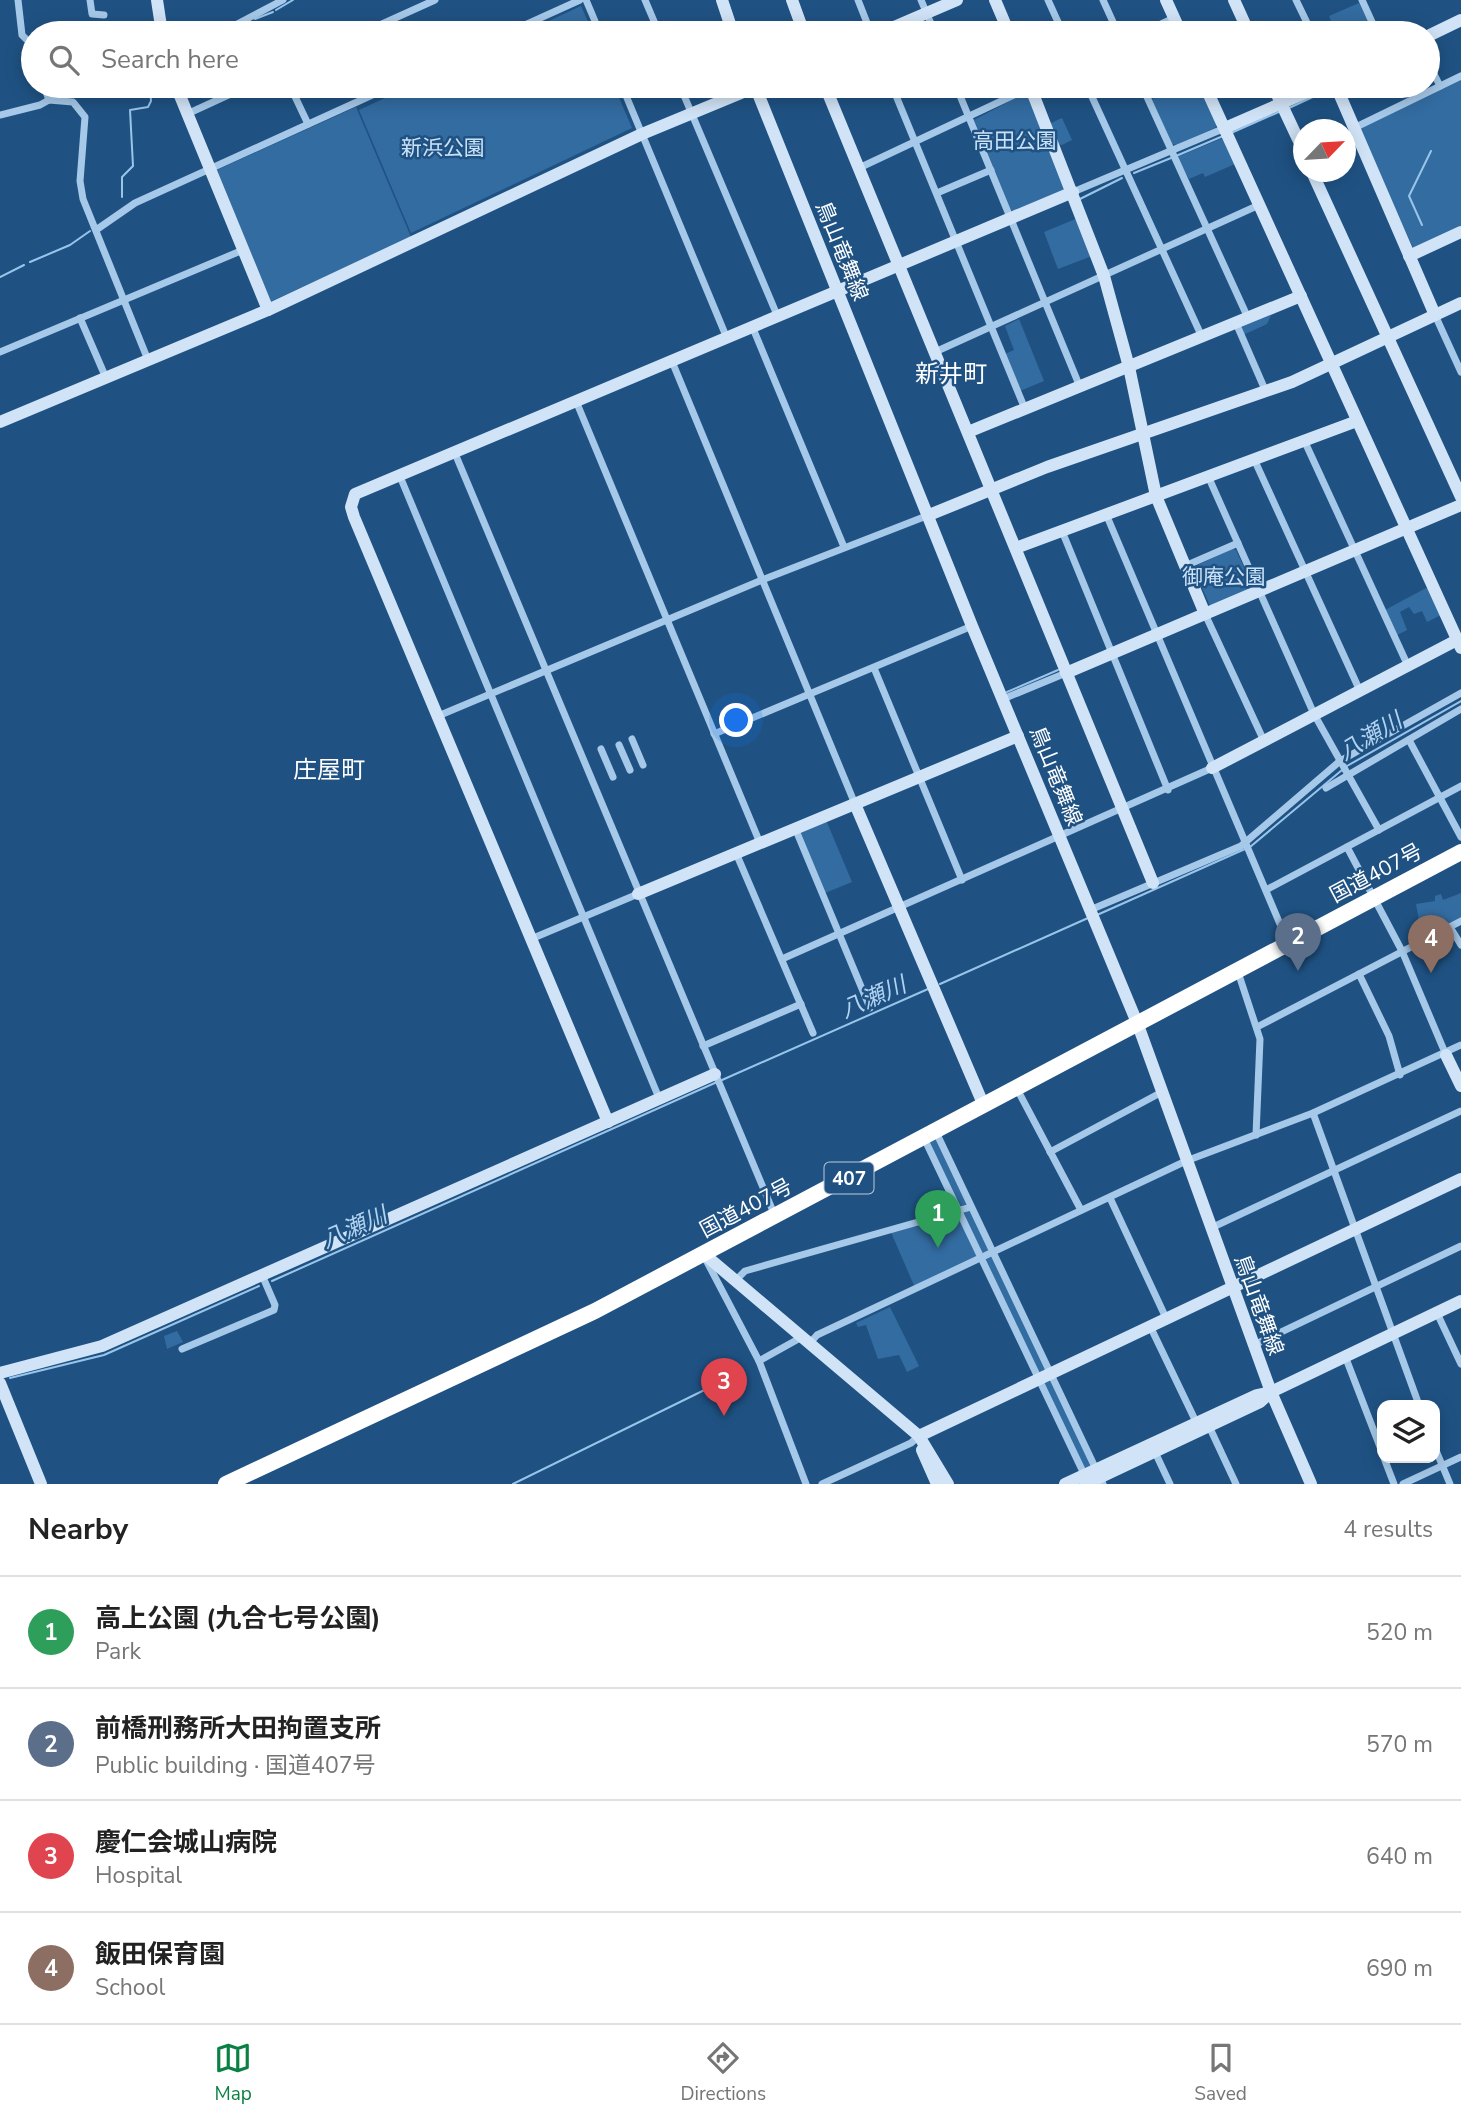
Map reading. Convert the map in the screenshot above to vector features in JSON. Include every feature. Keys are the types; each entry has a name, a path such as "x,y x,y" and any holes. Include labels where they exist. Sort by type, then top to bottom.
{"highway":[{"name":"国道407号","path":"226,1484 595,1311 1461,852"}],"street":[{"path":"18,0 21,26"},
{"path":"90,0 92,15 104,15"},
{"path":"157,0 160,21"},
{"path":"243,21 283,0"},
{"path":"389,21 435,0"},
{"path":"534,21 580,0"},
{"path":"586,0 595,21"},
{"path":"645,0 654,21"},
{"path":"722,0 729,21"},
{"path":"792,0 800,21"},
{"path":"858,0 866,21"},
{"path":"921,0 930,21"},
{"path":"908,21 957,0"},
{"path":"995,0 1004,21"},
{"path":"1048,0 1058,21"},
{"path":"1103,0 1113,21"},
{"path":"1166,0 1175,21"},
{"path":"1234,0 1244,21"},
{"path":"1296,0 1306,21"},
{"path":"1362,0 1372,21"},
{"path":"1168,21 1174,18"},
{"path":"1440,30 1461,20"},
{"path":"1440,86 1461,76"},
{"path":"0,115 53,98"},
{"path":"180,98 268,310"},
{"path":"186,114 221,98"},
{"path":"296,98 308,124"},
{"path":"96,230 135,203 365,98"},
{"path":"627,98 726,337"},
{"path":"685,98 777,315"},
{"path":"0,422 268,310 642,134 727,98"},
{"name":"鳥山竜舞線","path":"761,98 836,291 1138,1025 1271,1392 1311,1484"},
{"path":"830,98 1153,883"},
{"path":"897,98 1025,410"},
{"path":"961,98 1080,387"},
{"path":"859,168 1006,98"},
{"path":"1036,98 1104,276 1129,367 1156,496 1205,614 1264,741"},
{"path":"1092,98 1202,337"},
{"path":"1148,98 1208,228 1266,392"},
{"path":"782,959 1168,790 1408,666 1459,644 1211,98"},
{"path":"1279,98 1293,128"},
{"path":"608,1122 351,507 355,495 360,490 1295,98"},
{"path":"1341,98 1349,119"},
{"path":"1356,128 1416,98"},
{"path":"49,100 73,102 85,117 80,181 96,230 148,360"},
{"path":"1356,136 1460,367"},
{"path":"937,193 991,170"},
{"path":"1317,182 1461,497"},
{"path":"934,352 1259,205"},
{"path":"1409,256 1461,232"},
{"path":"0,352 243,250"},
{"path":"968,432 1301,296"},
{"path":"438,716 762,580 992,489 1266,392 1461,303"},
{"path":"80,318 106,378"},
{"path":"752,326 844,547"},
{"path":"671,359 855,804 984,1106"},
{"path":"575,400 760,843"},
{"path":"1016,548 1357,421"},
{"path":"1304,440 1408,666"},
{"path":"454,451 638,894 776,1216"},
{"path":"1254,459 1360,691"},
{"path":"399,474 659,1098"},
{"path":"1208,476 1314,714 1379,830"},
{"path":"1003,699 1407,531 1461,505"},
{"path":"1105,514 1289,944"},
{"path":"1062,531 1168,790"},
{"path":"1185,566 1238,542"},
{"path":"715,734 972,625"},
{"path":"874,668 962,880"},
{"path":"1092,914 1153,883 1246,842 1344,768 1461,693"},
{"path":"1326,788 1344,768 1409,740 1461,709"},
{"path":"531,939 1018,736"},
{"path":"632,739 643,765"},
{"path":"1409,740 1461,838"},
{"path":"619,745 629,770"},
{"path":"601,749 613,777"},
{"path":"1265,890 1461,786"},
{"path":"794,828 870,1009"},
{"path":"1347,847 1402,951 1461,1086"},
{"path":"736,853 813,1033"},
{"path":"1257,1027 1461,921"},
{"path":"1450,927 1461,945"},
{"path":"1238,972 1257,1027 1256,1135"},
{"path":"1359,974 1389,1037 1400,1075"},
{"path":"703,1046 800,1004"},
{"path":"759,1362 1186,1161 1313,1113 1446,1055 1461,1045"},
{"path":"0,1373 102,1346 659,1098 717,1079"},
{"path":"1017,1089 1081,1210"},
{"path":"1050,1152 1162,1092"},
{"path":"1210,1228 1461,1111"},
{"path":"1313,1113 1417,1400"},
{"path":"930,1135 971,1207 1052,1373 1093,1479"},
{"path":"930,1135 959,1210 1039,1379 1093,1479"},
{"path":"822,1484 1461,1179"},
{"path":"1110,1198 1166,1318"},
{"path":"718,1286 724,1280 734,1279 745,1271 971,1207"},
{"path":"1254,1345 1461,1247"},
{"path":"704,1254 919,1436 948,1484"},
{"path":"704,1254 759,1362 806,1484"},
{"path":"182,1349 274,1310 275,1304 262,1275"},
{"path":"1065,1484 1093,1479 1256,1395 1271,1392 1461,1301"},
{"path":"1437,1313 1461,1364"},
{"path":"1150,1326 1236,1484"},
{"path":"1345,1356 1377,1439"},
{"path":"0,1382 41,1484"},
{"path":"919,1436 937,1484"},
{"path":"1153,1448 1170,1484"},
{"path":"1403,1484 1461,1457"},
{"path":"1386,1463 1394,1484"},
{"path":"1440,1463 1450,1484"}],"green space":[{"path":"1359,3 1368,21 1331,21 1329,16"},
{"path":"581,6 588,21 549,21"},
{"path":"1461,80 1461,228 1414,250 1360,132 1361,128 1424,98 1440,98 1440,90"},
{"name":"新浜公園","path":"385,98 619,98 632,128 411,233 359,110"},
{"name":"高田公園","path":"1016,98 1031,98 1066,186 1064,191 1015,212 1011,210 974,120"},
{"path":"1205,98 1217,124 1215,128 1177,145 1172,144 1152,99"},
{"path":"356,107 411,237 270,302 217,170"},
{"path":"1062,118 1072,140 1062,145 1058,144 1049,124"},
{"path":"1223,138 1235,164 1205,177 1203,173 1189,179 1177,157"},
{"path":"1078,218 1092,256 1058,269 1044,232"},
{"path":"1272,313 1267,324 1243,335 1242,326"},
{"path":"1019,319 1044,381 1020,391 1005,354 1014,350 1005,326"},
{"name":"御庵公園","path":"1236,550 1253,587 1211,608 1193,567"},
{"path":"1428,587 1441,615 1427,622 1422,611 1414,614 1409,607 1400,612 1407,630 1397,635 1385,610"},
{"path":"826,820 852,882 825,893 799,831"},
{"path":"1461,893 1461,918 1422,938 1416,904 1435,901 1435,896 1441,894 1443,900"},
{"path":"936,1132 1096,1469 1084,1474 981,1258 916,1290 890,1230 958,1210 924,1138"},
{"path":"890,1307 919,1366 907,1372 899,1355 878,1359 866,1325 858,1327 856,1323"},
{"path":"177,1331 183,1342 167,1349 164,1336"}],"waterway":[{"path":"276,10 293,0"},
{"path":"255,19 273,12"},
{"path":"122,197 122,177 133,166 130,110 148,107 151,98"},
{"path":"1289,108 1310,98"},
{"path":"1231,133 1281,111"},
{"path":"1176,156 1223,136"},
{"path":"1422,225 1409,196 1431,151"},
{"path":"1134,173 1171,158"},
{"path":"1080,199 1122,178"},
{"path":"30,262 70,245 90,231"},
{"path":"0,277 24,265"},
{"path":"1007,692 1058,670"},
{"name":"八瀬川","path":"1347,766 1461,701"},
{"name":"八瀬川","path":"1250,847 1342,770"},
{"name":"八瀬川","path":"1097,915 1245,849"},
{"name":"八瀬川","path":"940,984 1088,918"},
{"name":"八瀬川","path":"722,1080 928,989"},
{"name":"八瀬川","path":"272,1281 717,1082"},
{"name":"八瀬川","path":"10,1378 104,1355 259,1286"},
{"path":"513,1484 735,1375"}],"place":[{"name":"前橋刑務所大田拘置支所","path":"1298,971"},
{"name":"飯田保育園","path":"1431,973"},
{"name":"高上公園 (九合七号公園)","path":"938,1248"},
{"name":"慶仁会城山病院","path":"724,1416"}],"district":[{"name":"新井町","path":"951,374"},
{"name":"庄屋町","path":"329,770"}]}
